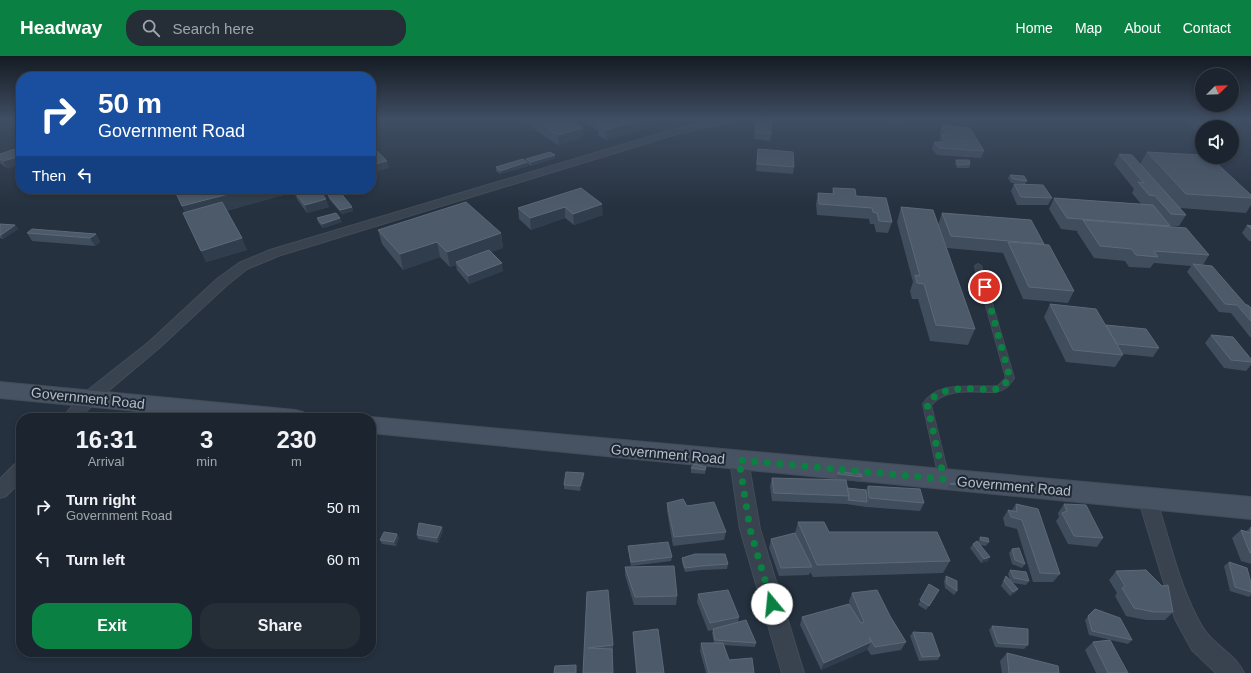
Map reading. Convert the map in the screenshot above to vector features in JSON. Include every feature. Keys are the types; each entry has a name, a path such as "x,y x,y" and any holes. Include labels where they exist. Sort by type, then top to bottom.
{"street":[{"path":"75,413 89,398 154,345 222,282 243,266 274,253 619,149"},
{"name":"Government Road","path":"0,390 244,413"},
{"name":"Government Road","path":"376,425 1251,508"},
{"path":"739,460 750,529 793,673"},
{"path":"0,491 16,475"},
{"path":"1147,498 1182,612 1200,643 1233,673"}],"lane":[{"path":"944,479 927,404 939,393 948,390 998,389 1002,387 1010,378 978,266"}],"building":[{"path":"16,149 16,157 3,161 0,159 0,154"},
{"path":"758,149 793,152 794,167 757,164"},
{"path":"951,149 983,149 984,151"},
{"path":"377,151 387,161 376,164"},
{"path":"550,152 555,155 531,162 526,159"},
{"path":"1147,152 1195,155 1195,164 1218,164 1251,195 1251,198 1186,194"},
{"path":"1119,154 1132,155 1186,215 1171,214 1155,196 1149,195 1138,182 1144,183"},
{"path":"523,159 527,162 500,171 496,167"},
{"path":"956,160 969,160 970,164 958,165"},
{"path":"1010,175 1024,176 1027,181 1013,179"},
{"path":"1014,184 1043,185 1052,198 1021,197"},
{"path":"581,188 602,204 573,214 565,207 530,218 518,208"},
{"path":"833,188 855,189 856,196 886,198 892,222 879,221 877,213 873,212 872,208 819,204 818,193 834,194"},
{"path":"176,194 229,194 182,206"},
{"path":"296,194 322,194 326,199 305,205"},
{"path":"342,194 352,207 340,210 328,195"},
{"path":"1054,198 1153,205 1170,226 1067,218"},
{"path":"222,202 242,238 201,251 183,213"},
{"path":"466,202 501,233 447,252 437,242 400,254 378,230"},
{"path":"901,207 933,210 975,329 936,325 924,284 917,283 915,275 920,276"},
{"path":"336,213 340,218 322,224 317,218"},
{"path":"942,213 1031,220 1044,244 951,236"},
{"path":"1083,220 1186,228 1209,255 1154,251 1158,257 1136,255 1132,249 1100,246"},
{"path":"0,224 15,225 0,235"},
{"path":"32,229 96,234 90,238 27,233"},
{"path":"1008,242 1049,245 1074,291 1029,287"},
{"path":"489,250 502,263 468,276 456,262"},
{"path":"1193,264 1212,266 1246,305 1251,308 1251,321 1237,305 1225,304"},
{"path":"1050,304 1096,309 1123,355 1073,350"},
{"path":"1106,325 1146,329 1159,348 1117,344"},
{"path":"1211,335 1233,337 1251,359 1251,362 1231,360"},
{"path":"694,464 706,467 705,470 691,468"},
{"path":"566,472 584,473 580,486 564,485"},
{"path":"838,472 861,474 862,477 838,474"},
{"path":"772,478 846,480 849,496 774,493"},
{"path":"960,482 960,485 950,484"},
{"path":"868,486 920,489 924,503 869,498"},
{"path":"847,488 866,490 867,502 848,500 849,496"},
{"path":"683,499 687,506 714,502 726,532 674,537 667,503"},
{"path":"1016,504 1038,509 1060,574 1040,573 1022,520 1011,517 1008,510 1017,512"},
{"path":"1064,504 1086,505 1103,538 1074,536 1062,513 1067,511"},
{"path":"798,522 824,522 829,532 937,532 950,561 817,565"},
{"path":"419,523 442,527 437,538 417,535"},
{"path":"1251,527 1250,553 1241,530 1250,533"},
{"path":"384,532 397,534 394,542 380,540"},
{"path":"795,533 812,567 781,568 771,539"},
{"path":"980,537 988,538 989,542 981,540"},
{"path":"977,541 990,557 984,559 973,544"},
{"path":"668,542 672,557 631,562 628,546"},
{"path":"1019,548 1025,564 1015,560 1012,549"},
{"path":"695,554 725,554 728,564 685,568 682,558"},
{"path":"1229,562 1247,568 1251,583 1251,592 1235,587"},
{"path":"674,566 677,596 635,597 625,567"},
{"path":"1010,570 1026,572 1029,581 1014,578"},
{"path":"1146,570 1162,586 1168,585 1173,612 1154,612 1134,608 1122,588 1125,586 1116,571"},
{"path":"946,576 957,581 957,591 947,584"},
{"path":"1006,576 1018,589 1013,592 1004,581"},
{"path":"929,584 939,590 929,606 920,600"},
{"path":"608,590 613,645 588,648 612,649 613,673 583,673 587,592"},
{"path":"728,590 739,617 710,623 698,594"},
{"path":"877,590 890,616 906,642 875,647 869,637 871,642 824,663 802,617 849,604 861,623 864,622 852,593"},
{"path":"1095,609 1120,618 1132,640 1092,631 1088,616"},
{"path":"746,620 756,643 715,640 713,629"},
{"path":"992,626 1028,629 1028,645 998,643"},
{"path":"658,629 664,673 637,673 633,632"},
{"path":"913,632 932,633 940,656 922,657"},
{"path":"1110,640 1128,673 1108,673 1093,642"},
{"path":"701,643 723,643 729,660 752,658 754,673 709,673"},
{"path":"1007,653 1058,666 1059,673 1009,673"},
{"path":"576,665 576,673 554,673 555,666"}],"route":[{"path":"772,604 750,529 739,460 944,479 927,404 939,393 948,390 998,389 1006,384 1010,378 985,287"}]}
